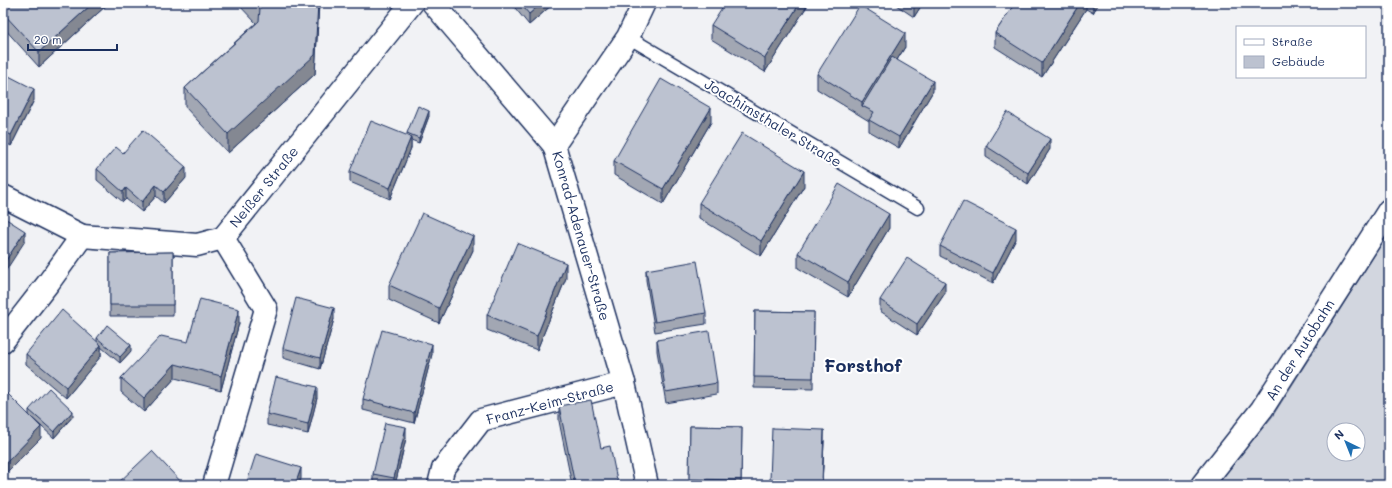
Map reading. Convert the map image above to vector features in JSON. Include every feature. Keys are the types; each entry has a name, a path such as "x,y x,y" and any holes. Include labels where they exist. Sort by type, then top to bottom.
{"street":[{"name":"Neißer Straße","path":"214,485 266,309 223,238 412,3"},
{"name":"Konrad-Adenauer-Straße","path":"433,3 554,145 624,383 647,485"},
{"path":"554,145 628,37 644,3"},
{"path":"3,196 82,236 197,245 223,238"},
{"name":"An der Autobahn","path":"1202,485 1262,409 1389,210"},
{"path":"3,341 49,282 82,236"},
{"name":"Franz-Keim-Straße","path":"439,485 443,469 481,420 624,383"}],"lane":[{"name":"Joachimsthaler Straße","path":"628,37 918,208"}],"shaded area":[{"path":"1389,232 1389,485 1215,485 1272,417"}],"building":[{"path":"7,3 93,3 39,52 3,13 3,7"},
{"path":"255,3 318,3 315,55 228,134 185,88 259,21 260,8"},
{"path":"520,3 542,3 529,14"},
{"path":"725,3 800,3 765,58 711,25"},
{"path":"1015,3 1080,3 1042,63 995,33"},
{"path":"860,5 905,33 862,102 817,74"},
{"path":"892,57 933,81 899,137 869,120 874,112 862,106"},
{"path":"3,73 34,89 11,135 3,131"},
{"path":"661,79 711,108 663,189 614,161"},
{"path":"418,106 429,111 419,138 407,133"},
{"path":"1007,112 1050,139 1028,173 986,146"},
{"path":"371,121 411,137 390,188 350,171"},
{"path":"143,130 186,167 164,192 156,185 142,202 126,188 123,192 97,169 116,147 123,153"},
{"path":"742,133 804,171 761,241 699,203"},
{"path":"839,184 889,214 848,282 798,253"},
{"path":"963,201 1016,228 993,273 940,246"},
{"path":"422,213 473,236 439,308 389,285"},
{"path":"3,217 25,231 3,265"},
{"path":"517,243 566,263 537,336 487,315"},
{"path":"173,252 173,305 110,305 110,253"},
{"path":"907,258 945,282 917,324 880,300"},
{"path":"697,261 706,313 655,322 646,270"},
{"path":"296,298 334,308 320,358 283,348"},
{"path":"200,299 239,309 221,376 175,364 144,398 121,378 161,336 188,342"},
{"path":"62,310 101,345 66,387 26,354"},
{"path":"755,311 814,312 813,378 754,377"},
{"path":"107,325 131,345 120,357 97,338"},
{"path":"382,330 432,344 414,413 363,399"},
{"path":"709,331 717,383 666,392 657,340"},
{"path":"276,377 317,387 308,424 267,414"},
{"path":"49,388 73,411 54,432 29,410"},
{"path":"6,392 41,427 3,466 3,395"},
{"path":"591,400 601,448 610,446 618,485 575,485 559,406"},
{"path":"385,423 406,427 394,478 373,474"},
{"path":"690,426 742,427 741,480 689,479"},
{"path":"772,428 824,430 822,483 770,480"},
{"path":"152,451 184,485 116,485"},
{"path":"256,454 301,468 295,485 246,485"},
{"path":"459,481 473,485 457,485"}],"district":[{"name":"Forsthof","path":"863,366"}]}
